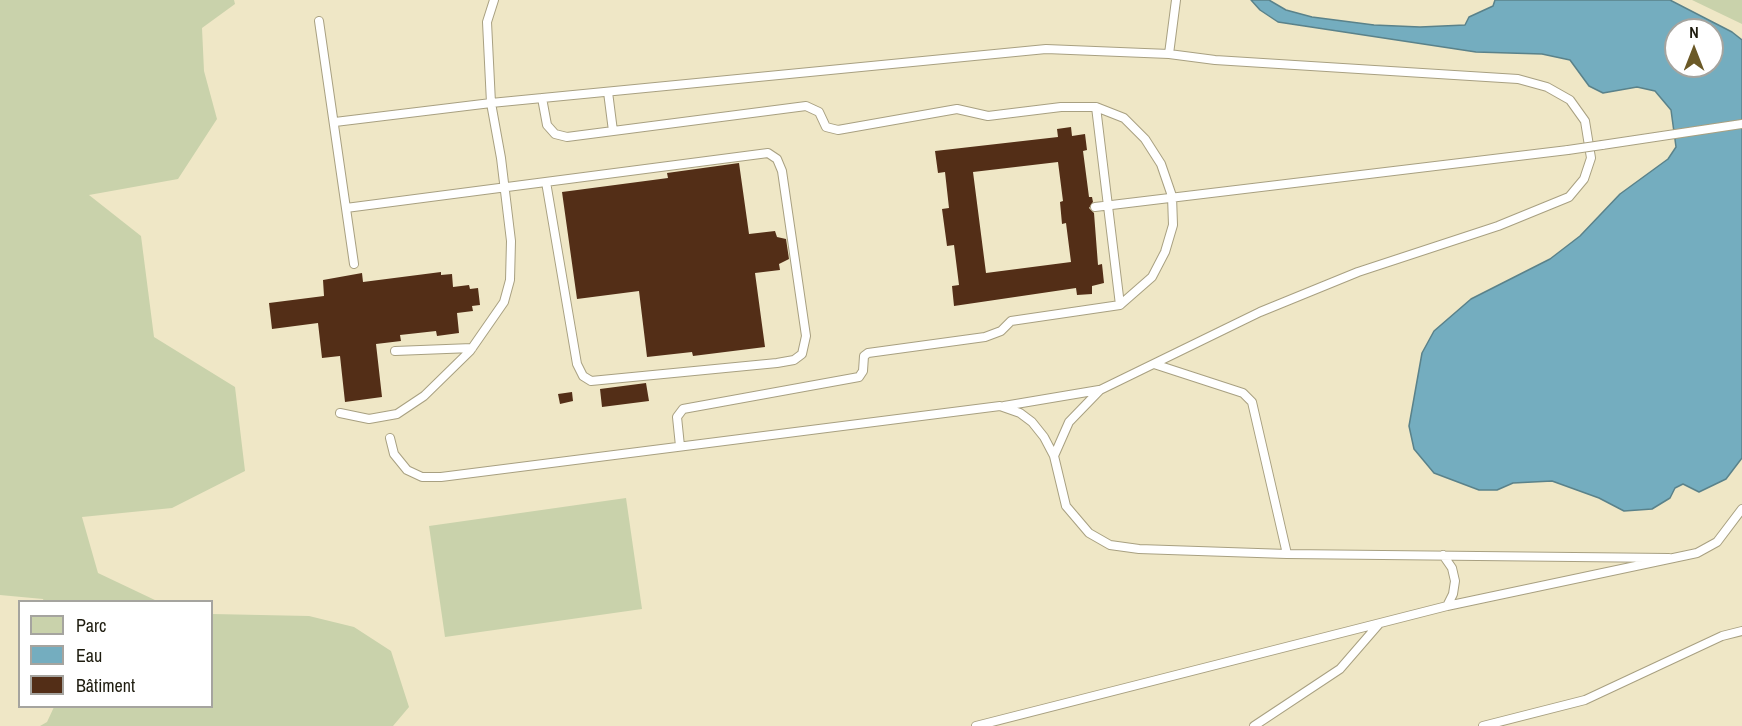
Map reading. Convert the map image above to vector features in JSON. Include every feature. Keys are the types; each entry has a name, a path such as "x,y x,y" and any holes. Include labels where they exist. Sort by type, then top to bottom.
{"lane":[{"path":"340,413 369,419 397,414 424,396 472,348 504,302 510,280 511,241 491,103 487,22 494,0"},
{"path":"1169,54 1176,0"},
{"path":"318,21 335,122 354,264"},
{"path":"335,122 491,103 1046,50 1169,54 1215,60 1518,79 1547,87 1570,100 1585,121 1591,158 1584,179 1569,197 1545,209 1358,272 1260,312 1100,390 1000,406 441,477 422,477 406,470 394,454 390,438"},
{"path":"608,92 613,131"},
{"path":"542,98 547,125 555,134 567,138 806,106 819,112 826,127 838,130 957,109 988,116 1061,107 1096,107 1124,118 1145,139 1161,164 1172,196 1173,225 1165,252 1152,277 1120,305 1011,321 1001,331 985,337 868,352 864,356 863,371 859,377 684,409 677,417 680,446"},
{"path":"1096,107 1120,305"},
{"path":"1095,207 1568,150 1742,124"},
{"path":"346,208 768,153 777,159 782,171 806,336 802,354 794,360 777,363 600,382 591,381 583,376 578,364 546,182"},
{"path":"395,351 472,348"},
{"path":"1154,364 1243,393 1252,402 1287,554"},
{"path":"1054,456 1069,422 1100,390"},
{"path":"1000,406 1020,413 1032,422 1044,437 1054,456 1066,506 1089,533 1110,545 1287,554 1669,558"},
{"path":"976,726 1447,606 1697,553 1717,542 1742,509"},
{"path":"1443,555 1452,568 1455,581 1453,594 1447,606"},
{"path":"1254,726 1340,669 1380,623"},
{"path":"1485,726 1585,700 1722,636 1742,631"}],"green space":[{"path":"0,0 234,0 235,4 202,28 204,71 217,119 178,179 89,195 141,236 154,337 235,387 245,471 172,508 82,517 98,573 155,600 43,600 0,595"},
{"path":"1692,0 1742,0 1742,24"},
{"path":"626,498 642,609 445,637 429,526"},
{"path":"213,614 309,616 354,627 391,651 409,707 393,726 40,726 47,722 54,708 213,708"}],"water":[{"path":"1251,0 1269,0 1286,10 1312,17 1374,25 1420,27 1465,25 1469,17 1493,6 1495,0 1670,0 1705,18 1664,18 1664,78 1724,78 1724,28 1742,40 1742,458 1726,479 1699,492 1683,484 1675,488 1670,498 1652,509 1624,511 1599,498 1552,481 1513,483 1497,490 1479,490 1434,473 1414,449 1409,426 1422,353 1434,331 1471,299 1550,259 1580,236 1620,194 1668,159 1676,147 1671,110 1655,91 1637,87 1603,93 1589,86 1570,60 1542,54 1476,52 1278,22 1260,10"}],"building":[{"path":"1071,127 1072,136 1085,134 1087,150 1083,151 1089,197 1092,197 1093,202 1089,208 1094,213 1098,265 1102,264 1104,283 1092,286 1092,294 1077,295 1076,288 954,306 952,286 959,285 954,245 947,246 942,209 949,208 945,172 938,173 935,151 1058,137 1057,129","holes":["1058,162 1063,201 1060,202 1062,224 1066,223 1071,262 986,273 973,172"]},
{"path":"739,163 749,234 775,231 777,237 786,239 789,259 779,264 780,270 755,273 765,347 693,356 692,352 647,357 639,291 577,299 562,192 668,178 667,173"},
{"path":"441,272 441,275 452,274 453,287 469,285 470,289 478,288 480,305 472,306 473,311 457,313 459,333 437,336 436,331 400,335 401,341 376,344 382,397 345,402 340,356 322,358 318,323 272,329 269,303 324,296 323,280 362,273 363,282"},
{"path":"646,383 649,401 602,407 600,389"},
{"path":"572,392 573,401 560,404 558,394"}]}
